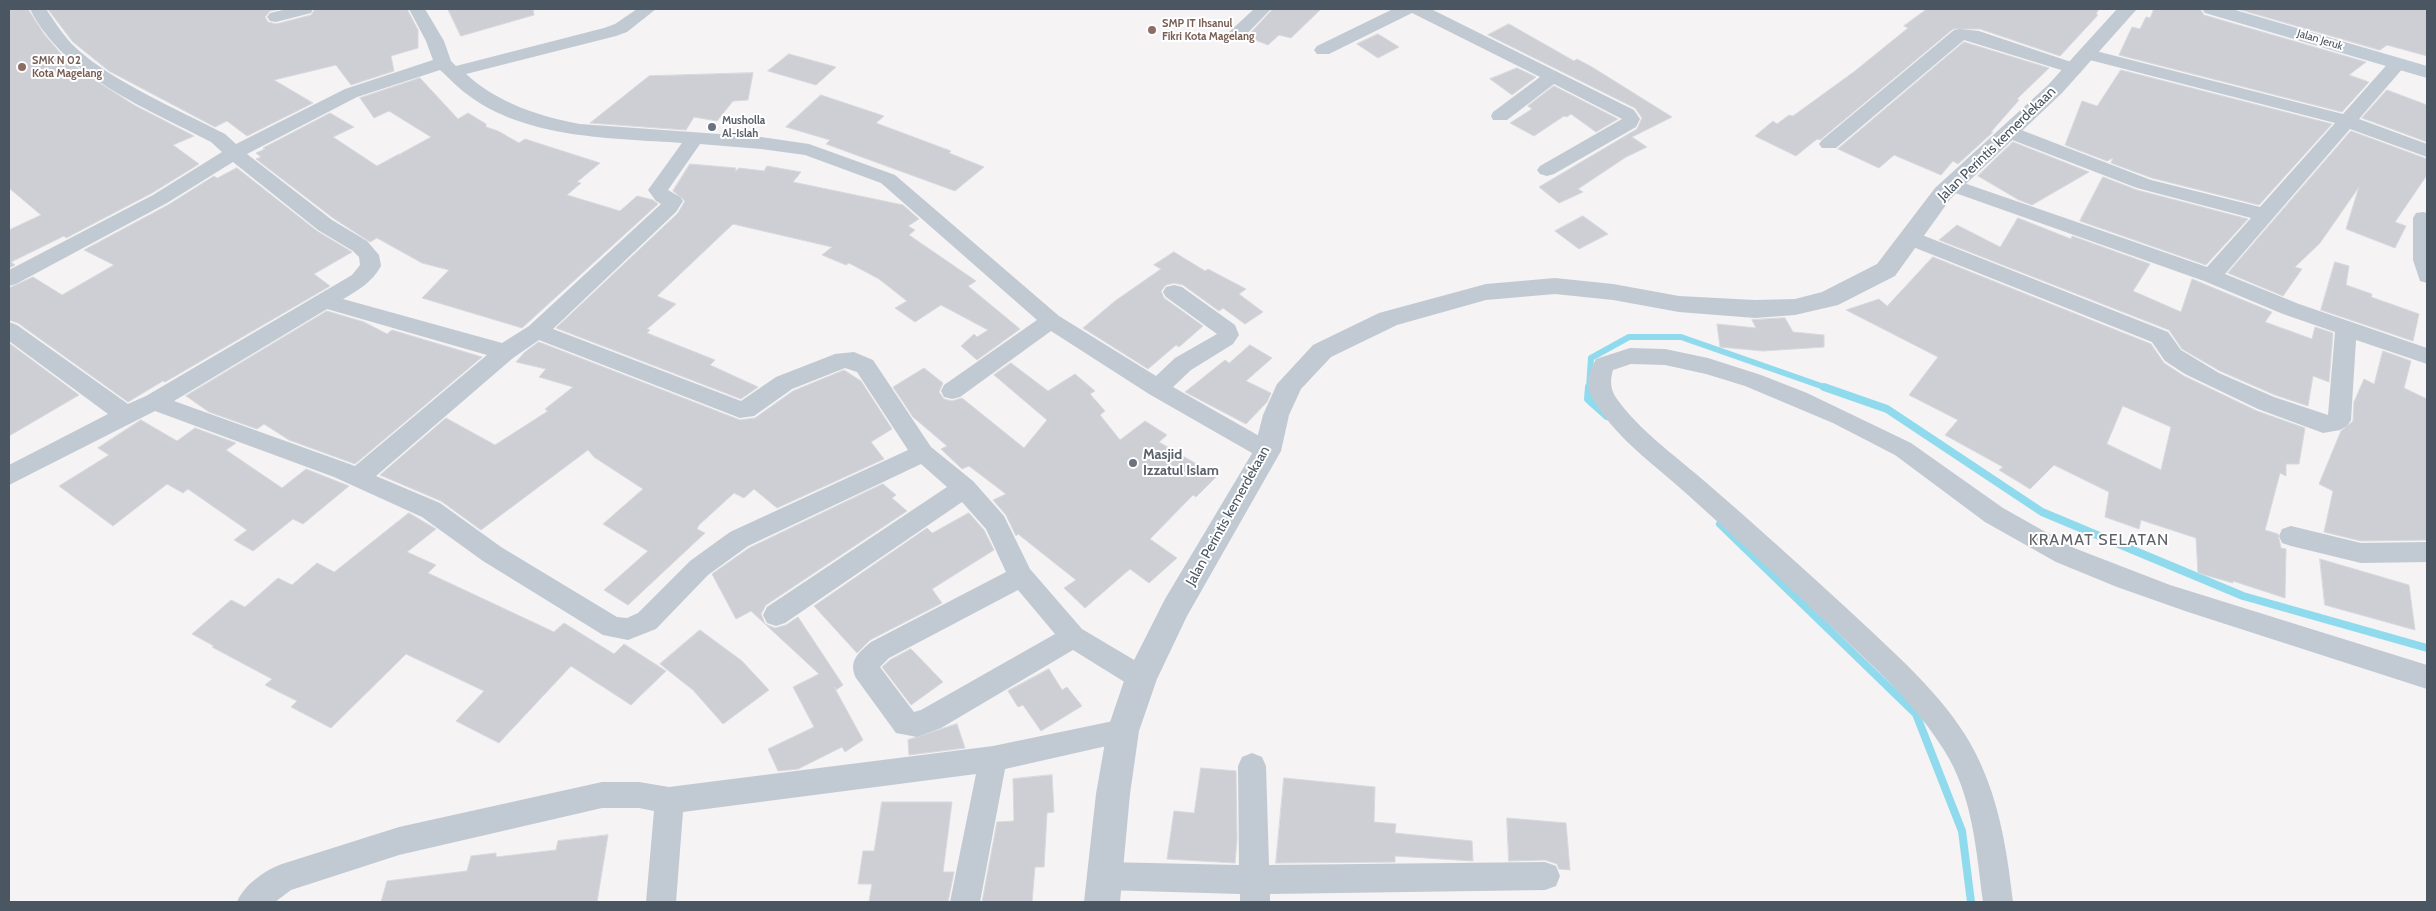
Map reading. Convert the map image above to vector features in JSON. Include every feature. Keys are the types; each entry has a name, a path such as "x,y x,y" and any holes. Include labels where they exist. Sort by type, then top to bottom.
{"main road":[{"name":"Jalan Jeruk","path":"2212,9 2427,72"}],"street":[{"path":"9,476 154,402 359,280 371,266 369,255 360,246 325,225 234,153 218,138 114,83 70,52 49,27 38,9"},
{"path":"276,17 305,9"},
{"path":"417,9 435,41 447,68 475,92 506,109 546,123 580,130 695,138 809,150 888,180 1051,321 1157,388 1267,451"},
{"path":"9,279 160,199 234,153 352,93 447,68 610,32 621,28 648,9"},
{"path":"1235,36 1263,9"},
{"path":"1322,50 1406,9"},
{"path":"1418,9 1552,78 1627,114 1630,119 1628,123 1547,170"},
{"name":"Jalan Perintis kemerdekaan","path":"1103,889 1113,794 1123,731 1141,678 1176,608 1267,451 1276,415 1290,384 1322,352 1388,319 1486,292 1555,286 1613,292 1679,304 1755,308 1795,307 1829,299 1886,270 1951,186 2081,62 2127,9"},
{"path":"1829,144 1960,34 1973,35 2081,62 2347,121 2427,151"},
{"path":"2211,276 2398,63"},
{"path":"1500,116 1552,78"},
{"path":"2009,132 2144,184 2265,215"},
{"path":"357,478 506,352 537,331 669,208 673,201 663,197 658,190 695,138"},
{"path":"1951,186 2211,276 2291,309 2427,356"},
{"path":"2423,218 2423,260 2427,276"},
{"path":"1910,238 2160,337 2164,340 2174,357 2235,390 2323,424 2332,424 2339,420 2344,387 2346,328"},
{"path":"1157,388 1183,364 1225,339 1228,335 1227,330 1174,292"},
{"path":"324,301 506,352"},
{"path":"952,391 1051,321"},
{"path":"9,330 126,415"},
{"path":"537,331 740,410 746,410 784,383 843,360 854,360 865,366 923,453 964,488 995,524 1021,576 1073,637 1141,678"},
{"path":"1998,902 1993,861 1981,799 1965,760 1942,725 1915,690 1800,580 1628,426 1602,395 1600,385 1601,371 1610,360 1624,356 1668,356 1730,374 1817,406 1905,450 2005,522 2062,554 2141,586 2344,653 2427,677"},
{"path":"154,402 357,478 431,510 492,554 612,627 628,629 647,621 699,568 738,539 923,453"},
{"path":"776,615 964,488"},
{"path":"2291,536 2361,553 2427,552"},
{"path":"1021,576 880,650 866,664 866,670 906,724 917,726 931,719 1073,637"},
{"path":"252,902 282,878 399,841 602,795 639,794 669,800 993,759 1123,731"},
{"path":"965,902 993,759"},
{"path":"1252,766 1255,891"},
{"path":"661,902 669,800"},
{"path":"1103,889 1255,891 1545,876"}],"building":[{"path":"9,9 28,9 44,34 62,55 84,73 134,105 194,136 173,145 199,164 152,193 66,238 64,236 11,262 15,265 9,268 9,230 41,215 9,188"},
{"path":"48,9 280,9 270,11 265,17 268,22 276,24 311,15 315,9 407,9 418,30 418,48 391,56 394,71 351,85 336,65 274,80 313,103 247,136 227,121 215,127 109,71 73,42"},
{"path":"448,9 533,9 534,15 461,36"},
{"path":"1273,9 1321,9 1291,38 1279,35 1268,45 1247,37"},
{"path":"1927,9 2099,9 2096,14 2098,15 2060,56 1980,29 1953,29 1820,140 1817,139 1796,156 1755,136 1773,121 1777,124 1789,115 1793,116 1855,71 1908,28 1904,26"},
{"path":"2154,9 2200,9 2204,15 2366,62 2349,75 2369,82 2342,112 2119,55 2132,27 2140,29 2146,17 2150,18"},
{"path":"2238,9 2427,9 2427,56 2387,45 2380,50"},
{"path":"1509,24 1574,61 1577,59 1592,67 1672,117 1632,137 1647,147 1626,157 1578,189 1583,192 1559,203 1539,187 1637,129 1642,118 1635,108 1488,35"},
{"path":"1378,34 1399,47 1378,58 1357,44"},
{"path":"1964,42 2049,68 2017,99 2019,100 1991,132 1993,132 1958,164 1953,161 1941,175 1894,155 1879,168 1838,149"},
{"path":"789,54 836,67 816,85 768,71"},
{"path":"1517,68 1536,77 1512,95 1490,79"},
{"path":"2121,70 2332,124 2259,205 2152,178 2111,163 2113,158 2107,161 2065,145 2082,101 2097,106"},
{"path":"753,73 748,100 733,101 717,121 694,117 686,130 590,123 649,76"},
{"path":"420,78 458,119 468,113 486,124 486,127 498,131 519,143 525,139 600,163 577,182 581,183 567,195 620,211 637,196 653,200 658,204 522,328 422,298 449,270 422,263 377,238 370,242 333,218 256,159 261,157 256,153 265,149 263,148 330,113 354,127 333,137 377,166 399,154 401,155 431,137 389,111 374,118 360,98"},
{"path":"1554,86 1618,119 1596,132 1571,114 1567,117 1564,116 1534,136 1510,123 1532,109 1528,106"},
{"path":"2387,90 2427,105 2427,142 2362,118"},
{"path":"821,95 884,116 876,123 951,151 949,153 984,167 955,191 826,144 830,140 786,127"},
{"path":"2351,131 2427,159 2427,175 2395,222 2406,226 2395,248 2346,229 2359,187 2320,243 2295,267 2302,269 2283,296 2228,273"},
{"path":"2013,142 2089,172 2032,205 2019,200 1978,176"},
{"path":"690,164 736,168 735,172 739,168 764,171 767,166 801,172 793,182 903,205 919,219 908,226 915,230 909,235 976,281 968,286 1020,329 977,360 961,346 974,334 977,337 988,330 941,305 915,322 895,308 907,301 879,279 849,263 846,265 822,255 832,247 733,224 657,296 676,304 647,329 650,330 647,333 715,360 710,365 758,387 741,399 556,328 678,213 685,201 673,191"},
{"path":"237,168 317,231 352,252 314,274 330,286 128,402 18,323 9,320 9,288 33,277 62,295 114,265 84,250 168,205 214,176 217,178"},
{"path":"2103,177 2137,190 2248,219 2206,265 2080,221"},
{"path":"1583,216 1608,234 1579,249 1555,231"},
{"path":"2018,218 2071,239 2072,236 2150,264 2133,291 2181,312 2192,279 2272,312 2265,322 2312,339 2315,327 2333,333 2329,382 2313,376 2308,406 2275,395 2220,371 2182,349 2169,330 1939,240 1957,225 2000,247"},
{"path":"1174,252 1205,271 1208,269 1246,289 1239,294 1263,312 1245,324 1223,308 1219,311 1183,285 1174,283 1166,285 1161,291 1164,298 1203,326 1179,347 1176,345 1148,369 1083,328 1115,301 1161,269 1154,265"},
{"path":"1933,257 2151,344 2164,363 2184,376 2257,411 2305,428 2299,464 2286,464 2286,476 2280,473 2265,530 2278,534 2281,548 2286,549 2285,598 2233,581 2233,583 2198,573 2196,538 2141,520 2139,529 2105,517 2109,492 2054,465 2030,489 1999,470 2003,467 1945,435 1958,420 1909,395 1938,357 1846,310 1879,299 1887,306","holes":["2123,406 2171,427 2161,470 2107,444"]},
{"path":"2335,262 2349,266 2346,285 2372,294 2371,297 2419,314 2413,341 2321,310"},
{"path":"327,311 364,322 387,334 392,330 482,357 355,464 289,440 264,424 257,429 209,412 186,396"},
{"path":"1785,318 1793,332 1824,335 1824,347 1763,351 1720,347 1717,324 1756,328 1752,320"},
{"path":"539,342 740,420 755,418 793,391 844,370 861,381 892,429 871,442 884,459 777,508 754,489 744,498 734,493 699,525 697,529 705,533 628,605 604,590 648,551 603,524 643,489 594,457 588,450 481,530 441,501 380,475 446,418 495,445 548,411 545,409 573,387 539,377 546,369 516,362 525,352"},
{"path":"9,343 79,395 9,436"},
{"path":"1250,345 1272,358 1246,381 1271,393 1267,402 1246,424 1185,392 1225,360 1229,363"},
{"path":"2383,351 2411,361 2404,388 2427,399 2427,540 2361,541 2324,532 2333,491 2319,484 2341,431 2353,421 2354,402 2364,379 2374,384"},
{"path":"1011,363 1048,391 1075,374 1095,391 1090,394 1105,411 1100,415 1120,440 1145,421 1167,435 1159,442 1217,476 1196,497 1193,495 1150,539 1177,558 1149,583 1130,569 1085,608 1064,588 1076,580 1018,534 1016,536 1006,515 993,500 1006,494 969,466 962,469 941,449 947,446 913,417 893,387 924,368 943,383 939,392 944,399 952,401 962,398 1024,448 1047,420 994,375"},
{"path":"141,420 177,441 195,428 236,443 226,450 282,488 306,469 349,486 303,524 293,519 253,551 234,540 247,530 188,489 183,493 167,484 113,526 59,486 109,455 98,448"},
{"path":"883,484 896,495 892,498 907,511 766,605 761,614 765,624 751,611 736,619 712,574 749,548"},
{"path":"409,513 436,529 407,552 436,565 428,573 554,632 564,623 614,654 624,644 666,671 631,705 571,666 499,743 456,721 484,691 406,654 331,728 291,707 297,701 265,685 272,679 212,647 214,646 192,634 231,600 245,607 278,578 292,585 317,563 334,572"},
{"path":"969,513 984,530 994,550 932,589 942,603 870,640 857,653 814,606 927,528 932,533"},
{"path":"2320,559 2409,585 2415,630 2325,605"},
{"path":"798,617 843,685 836,690 834,687 863,740 845,752 842,747 798,769 778,771 768,749 814,727 793,687 819,674 765,624 775,628 786,625"},
{"path":"700,630 742,661 769,690 723,724 693,690 660,664"},
{"path":"911,649 943,682 911,705 882,667 890,660"},
{"path":"1049,669 1062,690 1067,687 1082,706 1041,731 1023,705 1018,707 1008,691"},
{"path":"957,724 965,748 909,755 908,740"},
{"path":"1201,768 1236,771 1237,839 1235,863 1167,859 1174,811 1194,813"},
{"path":"1052,775 1054,812 1047,813 1044,867 1035,867 1032,902 982,902 997,822 1014,821 1013,779"},
{"path":"1284,778 1375,787 1374,822 1396,824 1395,833 1472,841 1473,861 1395,856 1395,862 1276,863"},
{"path":"882,802 952,802 943,872 954,872 948,902 869,902 872,884 858,884 863,851 874,851"},
{"path":"1507,818 1566,823 1570,870 1559,869 1557,864 1545,860 1509,861"},
{"path":"608,835 597,902 381,902 387,881 467,871 471,856 496,853 496,857 556,850 558,841"}],"waterway":[{"path":"1589,388 1591,358 1629,337 1681,337 1827,388"},
{"path":"1589,387 1588,399 1607,416"},
{"path":"1824,387 1887,409 2042,512 2243,596 2427,648"},
{"path":"1720,524 1916,714 1962,831 1971,902"}],"place":[{"name":"SMP IT Ihsanul Fikri Kota Magelang","path":"1152,30"},
{"name":"SMK N 02 Kota Magelang","path":"22,67"},
{"name":"Musholla Al-Islah","path":"712,127"},
{"name":"Masjid Izzatul Islam","path":"1133,463"}],"district":[{"name":"KRAMAT SELATAN","path":"2099,540"}]}
